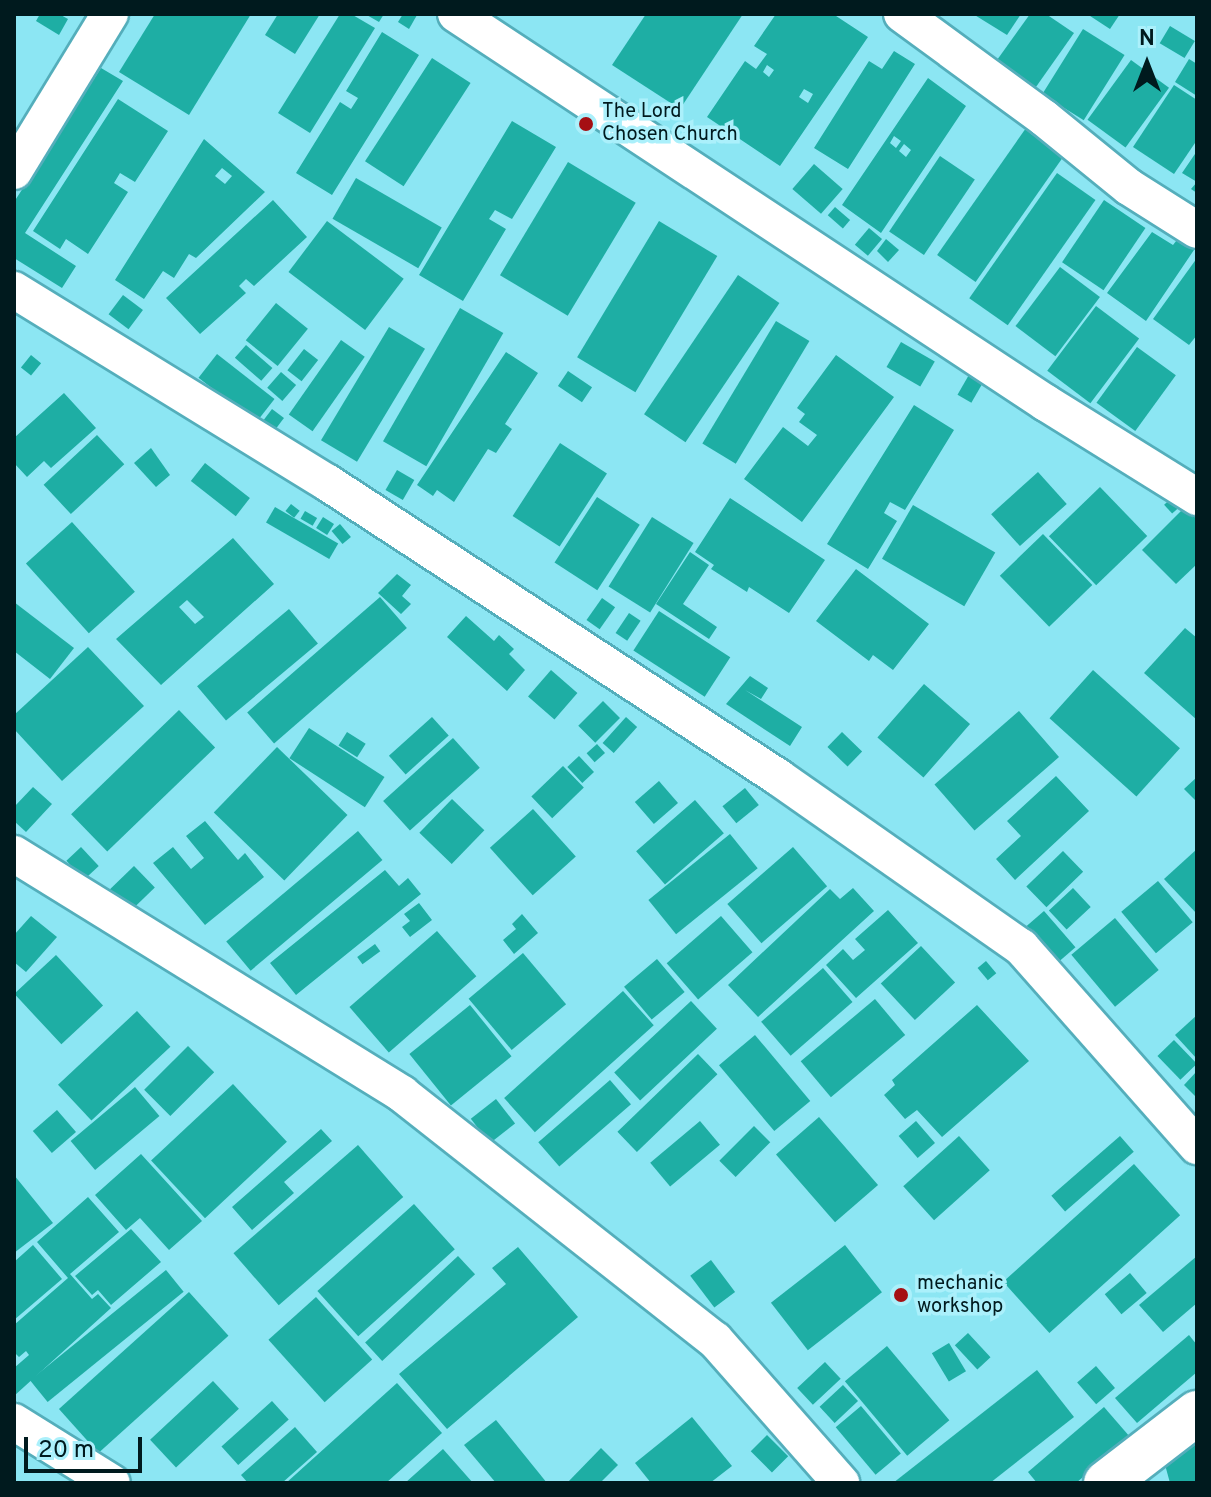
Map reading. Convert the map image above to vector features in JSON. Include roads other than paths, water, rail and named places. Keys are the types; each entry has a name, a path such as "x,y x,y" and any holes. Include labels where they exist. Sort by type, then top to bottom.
{"street":[{"path":"14,171 110,14"},
{"path":"456,14 1033,395 1197,497"},
{"path":"902,14 1044,118 1129,187 1197,230"},
{"path":"14,290 408,535 778,777 1021,947 1197,1146"},
{"path":"14,854 402,1094 715,1340 841,1483"},
{"path":"1106,1483 1197,1413"},
{"path":"14,1422 112,1483"}],"place":[{"name":"The Lord Chosen Church","path":"586,124"},
{"name":"mechanic workshop","path":"901,1295"}]}
